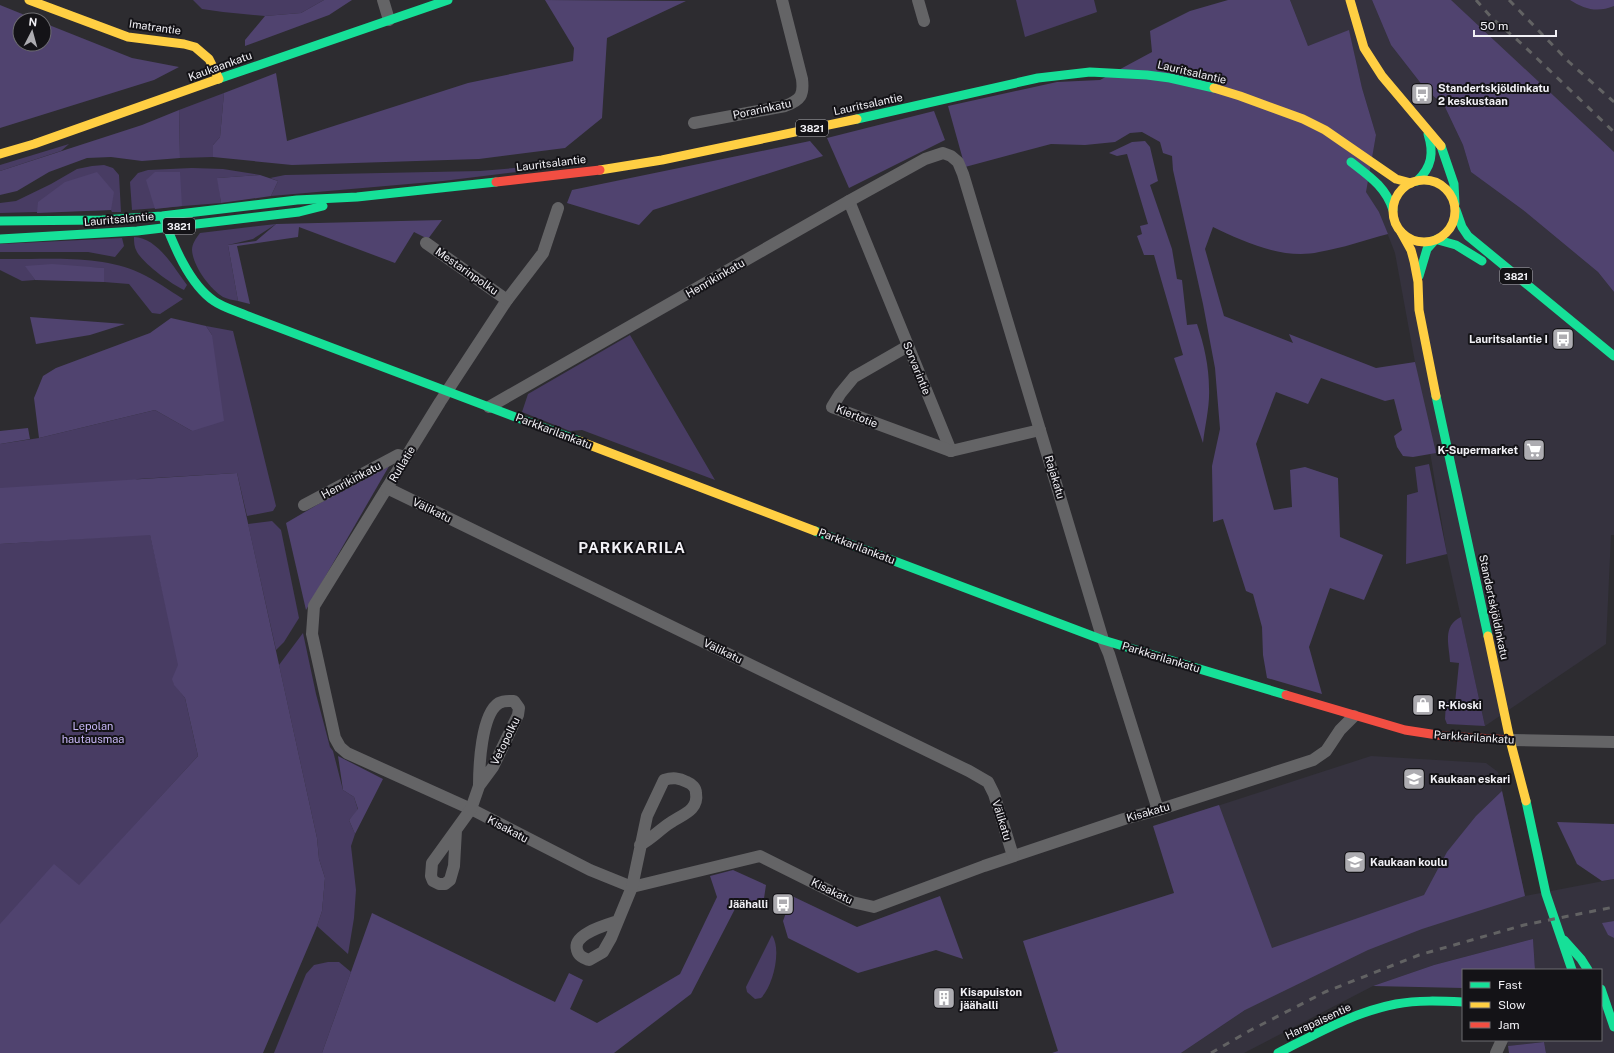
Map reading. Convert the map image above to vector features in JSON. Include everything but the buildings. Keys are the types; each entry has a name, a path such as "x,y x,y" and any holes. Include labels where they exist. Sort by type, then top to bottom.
{"street":[{"name":"Imatrantie","path":"30,0 128,37 184,44 195,47 204,53 209,59 219,79"},
{"path":"383,0 389,20"},
{"name":"Kaukaankatu","path":"0,154 48,139 448,0"},
{"name":"Porarinkatu","path":"694,122 786,106 796,102 800,97 804,91 802,79 782,0"},
{"path":"918,0 924,21"},
{"path":"1343,157 1379,184 1390,199 1396,223 1401,232 1407,237 1415,240 1436,240 1447,233 1452,226 1455,207 1454,184 1444,155 1435,137 1382,76 1364,48 1350,0"},
{"name":"Lauritsalantie","path":"0,221 102,220 162,216 297,200 357,197 608,169 662,160 909,108 1038,78 1090,72 1170,78 1196,83 1263,105 1303,119 1325,130 1396,179 1414,182"},
{"name":"Lauritsalantie","path":"1263,105 1310,133"},
{"path":"1393,210 1400,193 1428,169 1432,155 1431,145 1425,127"},
{"name":"Henrikinkatu","path":"490,407 849,201 925,159 943,153"},
{"name":"Rajakatu","path":"943,153 955,159 962,170 1103,640 1158,810"},
{"path":"1414,182 1432,182 1440,185 1451,196 1455,207"},
{"name":"Lauritsalantie","path":"0,238 137,231 249,219 299,212 357,197"},
{"name":"Sorvarintie","path":"849,201 951,452"},
{"name":"3821","path":"1455,207 1462,227 1468,236 1614,356"},
{"name":"Rullatie","path":"335,738 312,634 314,606 387,488 402,456 448,391 507,300 544,253 558,208"},
{"name":"Parkkarilankatu","path":"162,216 179,256 194,280 213,300 248,316 1103,640 1405,730 1444,736 1491,740 1614,742"},
{"name":"Standertskjöldinkatu","path":"1401,232 1411,250 1418,282 1419,310 1425,341 1510,740 1518,767 1546,894 1572,969"},
{"name":"3821","path":"1436,240 1458,245 1543,306 1586,334"},
{"name":"Standertskjöldinkatu","path":"1418,282 1426,249 1436,240"},
{"name":"Mestarinpolku","path":"426,243 507,300"},
{"name":"Kiertotie","path":"908,346 854,377 840,394 832,407 951,452"},
{"path":"951,452 1040,430"},
{"name":"Henrikinkatu","path":"304,505 402,456"},
{"name":"Välikatu","path":"387,488 984,779 988,782 994,794 1013,856"},
{"name":"Vetopolku","path":"456,830 470,809 479,786 493,767 518,715 519,708 514,701 500,702 495,706 490,715 479,758 479,786"},
{"name":"Kisakatu","path":"335,738 340,747 347,753 470,809 590,870 632,887 760,856 852,902 874,907 1013,856 1124,819 1158,810 1313,760 1326,751 1340,730 1354,716"},
{"path":"618,921 632,887 640,845 647,816 664,780 671,777 680,778 691,783 696,789 697,798 693,807 687,814 669,823 651,839 640,845"},
{"name":"Standertskjöldinkatu","path":"1561,935 1587,969"},
{"path":"1603,990 1614,1028"},
{"name":"Harapaisentie","path":"1278,1053 1348,1018 1397,1004 1434,1001 1462,1002"},
{"path":"1602,1011 1610,1018"},
{"path":"1496,1053 1502,1041"}],"shaded area":[{"path":"324,0 352,0 329,15 245,46 245,40 265,16 301,13"},
{"path":"545,0 686,1 607,38 602,118 565,148 479,159 292,165 213,157 213,145 220,137 224,93 276,73 287,141 468,83 573,61 574,48"},
{"path":"1228,0 1290,0 1308,46 1349,30 1362,88 1376,135 1366,192 1379,212 1388,234 1328,250 1306,254 1292,254 1278,252 1251,244 1213,227 1205,249 1224,316 1293,343 1289,334 1376,368 1415,362 1436,453 1413,457 1403,456 1397,447 1394,436 1402,430 1394,399 1385,401 1321,378 1308,404 1276,392 1256,444 1274,510 1292,507 1290,470 1305,467 1338,478 1340,537 1383,555 1364,600 1330,588 1309,647 1322,694 1267,678 1263,655 1262,627 1253,594 1246,591 1223,519 1213,522 1212,466 1220,429 1215,368 1203,304 1173,170 1172,156 1163,153 1160,142 1142,132 1130,133 1115,142 1085,145 1051,144 965,167 948,106 1057,82 1100,80 1152,52 1150,31 1190,11"},
{"path":"1290,0 1372,0 1391,45 1426,90 1444,105 1463,145 1471,172 1523,210 1598,272 1614,292 1614,535 1611,535 1606,644 1485,726 1447,554 1395,253 1379,212 1365,192 1376,135 1362,88 1349,31 1308,46"},
{"path":"1372,0 1451,0 1614,152 1614,292 1598,272 1523,210 1471,172 1463,145 1444,105 1426,90 1391,45"},
{"path":"1448,0 1614,0 1614,155"},
{"path":"1570,0 1614,0 1614,6 1596,10 1580,6"},
{"path":"0,5 17,12 12,12 12,52 52,52 52,26 132,58 179,67 154,80 0,128"},
{"path":"179,110 180,158 142,161 111,157 87,158 49,172 17,191 0,195 0,171 142,125"},
{"path":"934,111 945,140 849,188 827,138"},
{"path":"810,141 823,156 653,210 639,225 567,203 572,190"},
{"path":"1145,141 1150,147 1158,181 1150,185 1172,249 1177,279 1182,280 1187,325 1197,324 1206,356 1209,395 1203,443 1174,358 1183,355 1154,255 1144,255 1137,236 1142,234 1140,226 1148,224 1127,154 1117,156 1109,153 1132,142"},
{"path":"97,172 114,192 111,210 37,213 38,202 65,182"},
{"path":"155,172 180,172 182,206 155,209 146,180"},
{"path":"260,175 278,181 271,196 221,203 217,178"},
{"path":"442,220 428,239 414,232 395,263 299,227 298,237 237,246 250,304 238,301 228,245 256,241 276,224"},
{"path":"52,264 104,268 104,282 35,280 25,266"},
{"path":"30,317 125,324 90,335 36,344"},
{"path":"171,318 206,326 212,335 224,421 192,431 155,410 39,438 34,398 43,376 56,368 150,333"},
{"path":"28,428 30,439 0,444 0,431"},
{"path":"392,461 306,610 286,523"},
{"path":"237,473 317,838 319,859 325,878 322,911 317,926 263,1053 0,1053 0,924 54,864 79,885 198,756 185,698 174,685 172,679 178,665 150,535 0,544 0,488"},
{"path":"338,756 383,779 355,834 349,820 358,809 354,797 343,790"},
{"name":"Kaukaan koulu","path":"1371,756 1486,763 1498,772 1525,896 1614,879 1614,921 1603,923 1608,935 1614,938 1614,1053 1546,1053 1544,1042 1508,1046 1507,1041 1602,1041 1602,969 1535,969 1533,939 1434,965 1373,986 1244,1053 1181,1053 1245,1010 1177,819"},
{"path":"1502,791 1525,896 1422,929 1368,950 1245,1010 1181,1053 1052,1053 1058,1051 1023,941 1174,893 1153,826 1219,805 1272,948 1424,895 1447,852 1476,816"},
{"path":"1557,822 1614,824 1614,879 1602,881 1577,864"},
{"path":"733,870 766,885 763,905 737,905 691,994 614,1053 322,1053 372,913 555,1002 569,973 583,980 570,1009 597,1023 680,974 717,897 710,876"},
{"path":"792,896 857,927 940,896 963,959 936,950 858,973 788,938 783,921"},
{"path":"1614,921 1614,938 1608,935 1602,923"},
{"path":"1533,939 1535,969 1462,969 1462,988 1373,986 1434,965"},
{"path":"1544,1042 1546,1053 1509,1053 1508,1046"}],"green space":[{"path":"193,0 324,0 301,13 265,16 202,9"},
{"path":"1016,0 1094,0 1097,12 1025,37"},
{"path":"224,93 220,137 213,145 213,157 180,158 179,110"},
{"path":"69,144 61,151 0,171 0,165"},
{"path":"104,165 113,168 119,175 121,212 112,212 111,210 0,213 0,203 16,201 51,184 77,169"},
{"path":"527,167 525,171 443,181 271,196 278,181 270,178 285,175 480,171"},
{"path":"192,168 223,169 260,175 218,178 221,203 132,210 130,182 138,173 148,170"},
{"path":"276,224 253,239 228,245 238,301 223,297 212,288 199,270 193,256 193,246 200,233"},
{"path":"134,237 151,243 165,255 187,285 184,290 165,279 140,257 134,244"},
{"path":"122,238 124,246 115,257 88,252 0,252 0,244"},
{"path":"0,259 72,259 107,263 140,273 183,299 160,314 152,313 129,284 104,282 104,268 26,266 35,280 22,281 0,270"},
{"path":"206,326 233,331 276,506 273,511 247,516 237,473 138,479 0,531 0,444 39,438 155,410 192,431 212,335"},
{"path":"630,335 715,480 582,430 570,431 522,412 528,394"},
{"path":"1429,464 1447,554 1406,564 1407,495 1418,492 1415,467"},
{"path":"272,521 281,530 299,618 284,642 276,650 248,524"},
{"name":"Lepolan hautausmaa","path":"150,534 179,665 173,679 174,684 185,698 198,756 0,972 0,544"},
{"path":"1461,617 1485,726 1447,724 1445,719 1446,702 1455,703 1459,663 1450,662 1448,636 1451,625"},
{"path":"303,633 316,694 343,790 354,797 358,810 349,820 355,834 351,846 356,890 354,918 348,954 317,926 322,911 325,878 319,859 317,838 279,665"},
{"path":"772,935 776,949 775,968 765,992 761,998 755,999 747,992 746,987"},
{"path":"328,962 339,962 351,972 322,1053 274,1053 306,974 314,965"}],"railway":[{"path":"1476,0 1492,18 1523,45 1614,132"},
{"path":"1509,0 1569,62 1614,102"},
{"path":"1211,1053 1249,1031 1325,992 1419,955 1524,925 1614,907"}],"traffic: fast":[{"path":"218,79 448,0"},
{"path":"857,119 1038,78 1090,72 1147,75 1170,78 1214,88"},
{"path":"1417,181 1429,165 1431,147 1428,134"},
{"path":"1441,146 1454,184 1455,204"},
{"path":"1351,162 1381,188 1393,210"},
{"path":"0,221 102,220 162,216 297,200 357,197 496,182"},
{"path":"0,239 137,231 299,212 323,206"},
{"path":"1456,210 1462,227 1468,236 1614,356"},
{"path":"163,217 177,251 190,274 205,294 226,308 579,441"},
{"path":"1419,276 1427,249 1435,240"},
{"path":"1438,240 1456,245 1482,261"},
{"path":"1436,396 1488,636"},
{"path":"815,531 1103,640 1286,695"},
{"path":"1526,801 1546,894 1572,969"},
{"path":"1564,940 1581,959 1587,969"},
{"path":"1602,992 1614,1027"},
{"path":"1278,1053 1321,1031 1365,1012 1396,1004 1413,1002 1462,1002"}],"traffic: slow":[{"path":"29,0 128,37 184,44 195,47 209,59 219,79"},
{"path":"1350,0 1364,48 1382,76 1441,146"},
{"path":"0,154 34,144 218,79"},
{"path":"1214,88 1303,119 1325,130 1396,179 1411,183"},
{"path":"600,170 662,160 857,119"},
{"path":"1424,180 1436,183 1446,189 1452,199 1455,211 1452,223 1446,233 1436,239 1424,242 1412,239 1402,233 1396,223 1393,211 1396,199 1402,189 1412,183 1424,180"},
{"path":"1401,232 1411,250 1414,261 1418,282 1419,310 1436,396"},
{"path":"579,441 815,531"},
{"path":"1488,636 1510,740 1526,801"}],"traffic: jam":[{"path":"496,182 600,170"},
{"path":"1286,695 1405,730 1444,736 1510,740"}],"place":[{"name":"Standertskjöldinkatu 2 keskustaan","path":"1422,94"},
{"name":"Lauritsalantie I","path":"1563,339"},
{"name":"K-Supermarket","path":"1534,450"},
{"name":"R-Kioski","path":"1423,705"},
{"name":"Kaukaan eskari","path":"1414,779"},
{"name":"Kaukaan koulu","path":"1355,862"},
{"name":"Jäähalli","path":"783,904"},
{"name":"Kisapuiston jäähalli","path":"944,998"}],"district":[{"name":"PARKKARILA","path":"632,547"}]}
